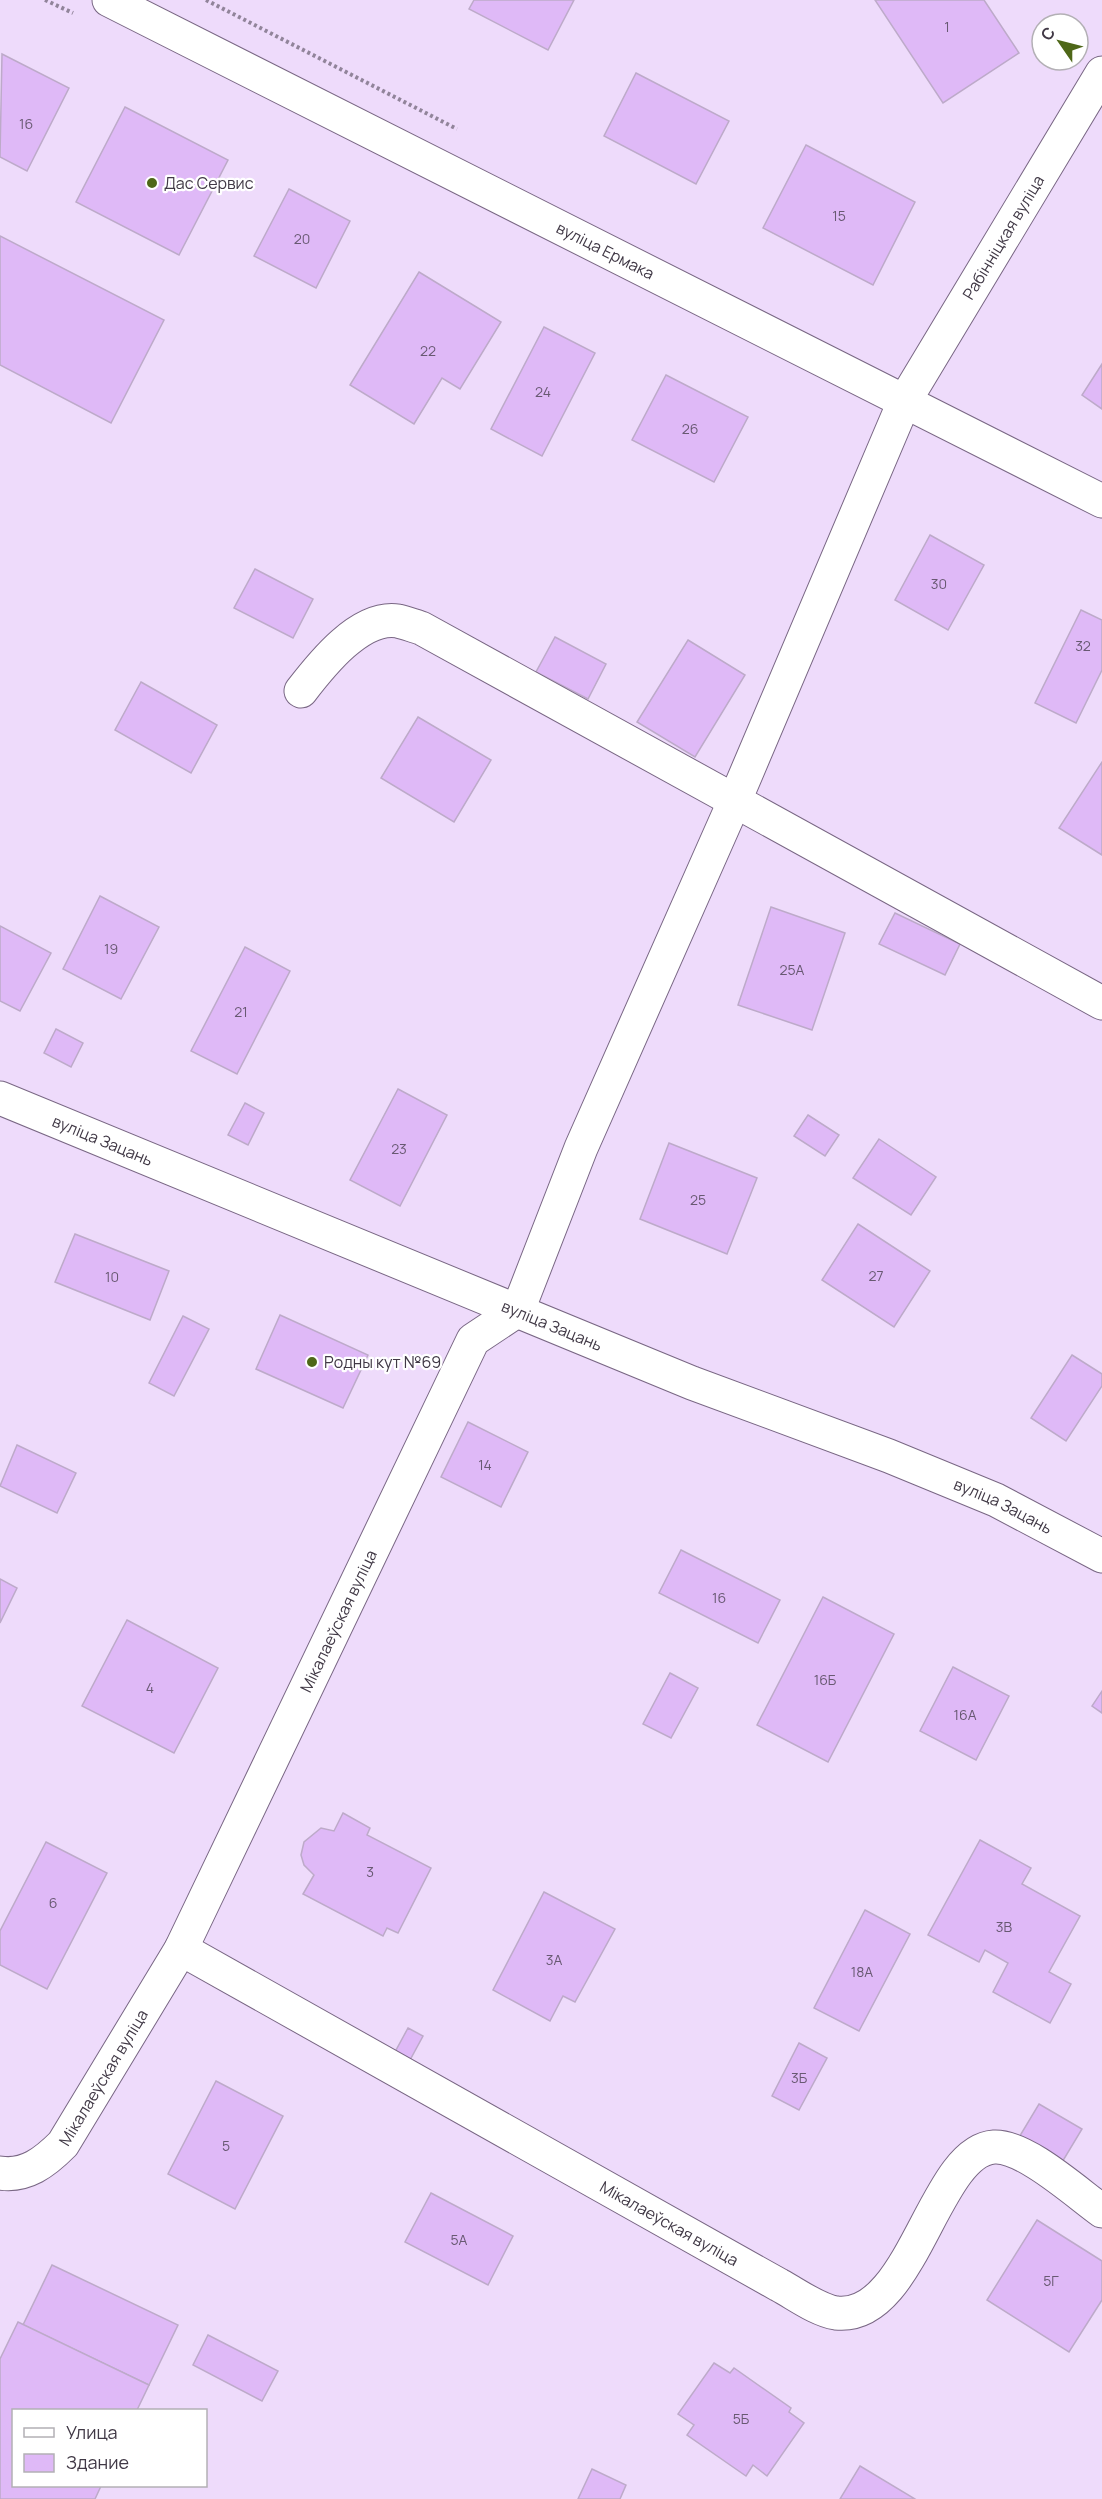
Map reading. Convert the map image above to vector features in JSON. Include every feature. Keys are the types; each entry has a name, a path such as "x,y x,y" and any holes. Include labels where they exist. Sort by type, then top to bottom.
{"street":[{"name":"вуліца Ермака","path":"109,0 1102,501"},
{"name":"Рабінніцкая вуліца","path":"518,1310 581,1148 735,800 904,402 1102,73"},
{"path":"301,691 322,664 356,634 376,624 396,621 421,628 1102,1003"},
{"name":"вуліца Зацань","path":"0,1098 692,1383 889,1456 996,1500 1102,1556"},
{"name":"Мікалаеўская вуліца","path":"0,2173 20,2174 31,2169 51,2157 63,2144 181,1949 473,1340 518,1310"},
{"name":"Мікалаеўская вуліца","path":"181,1949 779,2285 836,2313 863,2310 884,2296 954,2176 972,2155 982,2150 994,2147 1006,2149 1032,2161 1102,2211"}],"building":[{"path":"474,0 574,0 548,50 469,9"},
{"path":"875,0 984,0 1019,53 943,103"},
{"path":"2,54 69,88 27,171 0,157"},
{"path":"636,73 729,121 696,184 604,136"},
{"path":"125,107 228,160 179,255 76,202"},
{"path":"806,145 915,202 873,285 763,228"},
{"path":"289,189 350,221 316,288 254,256"},
{"path":"0,236 164,320 111,423 0,365"},
{"path":"419,272 501,322 460,389 442,378 414,424 350,385"},
{"path":"544,327 595,353 542,456 491,429"},
{"path":"1102,364 1102,409 1082,395"},
{"path":"666,375 748,417 714,482 632,440"},
{"path":"930,535 984,565 948,630 895,600"},
{"path":"255,569 313,599 293,638 234,608"},
{"path":"1081,610 1102,620 1102,670 1076,723 1035,703"},
{"path":"555,637 606,664 588,699 536,672"},
{"path":"688,640 745,675 695,757 637,722"},
{"path":"141,682 217,725 191,773 115,730"},
{"path":"418,717 491,760 454,822 381,778"},
{"path":"1102,762 1102,855 1059,828"},
{"path":"100,896 159,927 121,999 63,969"},
{"path":"771,907 845,933 812,1030 738,1005"},
{"path":"895,913 960,944 945,975 879,944"},
{"path":"0,926 51,953 20,1011 0,1001"},
{"path":"245,947 290,971 237,1074 191,1051"},
{"path":"56,1029 83,1043 71,1067 44,1053"},
{"path":"398,1089 447,1115 400,1206 350,1180"},
{"path":"245,1103 264,1113 248,1145 228,1135"},
{"path":"808,1115 839,1135 825,1156 794,1136"},
{"path":"879,1139 936,1177 911,1215 853,1178"},
{"path":"669,1143 757,1178 727,1254 640,1219"},
{"path":"858,1224 930,1271 894,1327 822,1280"},
{"path":"75,1234 169,1271 150,1320 55,1282"},
{"name":"Родны кут №69","path":"280,1315 368,1355 343,1408 256,1369"},
{"path":"183,1316 209,1329 174,1396 149,1383"},
{"path":"1072,1355 1102,1374 1102,1386 1066,1441 1031,1418"},
{"path":"468,1422 528,1452 501,1507 441,1477"},
{"path":"17,1445 76,1473 57,1513 0,1486"},
{"path":"681,1550 780,1600 758,1643 659,1593"},
{"path":"0,1579 17,1588 0,1623"},
{"path":"823,1597 894,1634 828,1762 757,1725"},
{"path":"127,1620 218,1668 174,1753 82,1706"},
{"path":"953,1667 1009,1696 976,1760 920,1731"},
{"path":"670,1673 698,1688 671,1738 643,1724"},
{"path":"1102,1691 1102,1713 1092,1706"},
{"path":"343,1813 370,1828 367,1835 431,1868 398,1933 387,1928 383,1936 303,1894 314,1875 304,1865 301,1855 304,1842 321,1828 334,1831"},
{"path":"980,1840 1031,1868 1022,1884 1080,1916 1049,1972 1071,1984 1050,2023 993,1992 1008,1963 985,1950 979,1962 928,1935"},
{"path":"46,1842 107,1873 47,1989 0,1965 0,1931"},
{"path":"544,1892 615,1929 575,2002 563,1996 550,2021 493,1990"},
{"path":"865,1910 910,1934 859,2031 814,2008"},
{"path":"408,2028 423,2036 410,2060 395,2052"},
{"path":"799,2043 827,2058 799,2110 772,2096"},
{"path":"216,2081 283,2116 235,2209 168,2174"},
{"path":"1039,2104 1082,2129 1061,2164 1018,2139"},
{"path":"431,2193 513,2236 488,2285 405,2242"},
{"path":"1037,2220 1102,2261 1102,2300 1069,2352 987,2300"},
{"path":"52,2265 178,2325 149,2385 23,2325"},
{"path":"18,2322 149,2385 137,2409 12,2409 12,2487 101,2487 95,2499 0,2499 0,2359"},
{"path":"208,2335 278,2371 262,2401 193,2365"},
{"path":"714,2363 730,2373 734,2368 791,2408 789,2412 804,2423 767,2476 753,2465 746,2476 687,2435 694,2425 678,2414"},
{"path":"860,2466 915,2499 840,2499"},
{"path":"592,2469 626,2485 620,2499 578,2499"}],"place":[{"name":"Дас Сервис","path":"152,183"},
{"name":"Родны кут №69","path":"312,1362"}]}
